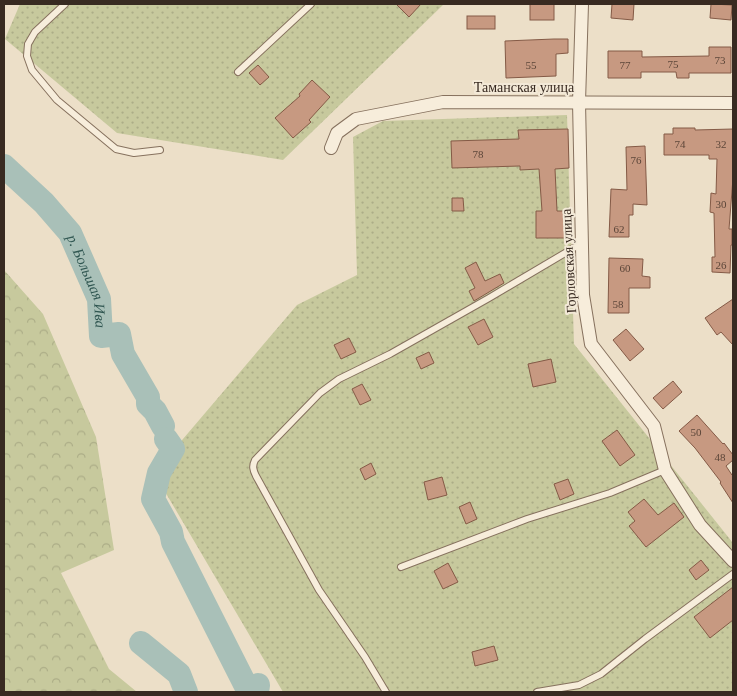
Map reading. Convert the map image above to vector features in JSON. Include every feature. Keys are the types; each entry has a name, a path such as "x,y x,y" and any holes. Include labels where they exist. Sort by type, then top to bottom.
{"street":[{"name":"Горловская улица","path":"582,4 579,102 583,295 591,344 654,426 665,470 700,525 733,561"},
{"name":"Таманская улица","path":"331,148 337,133 356,119 443,102 733,103"}],"lane":[{"path":"65,4 35,32 28,44 28,56 32,70 57,100 116,149 134,153 160,150"},
{"path":"238,72 311,4"},
{"path":"386,692 320,590 253,471 252,465 320,393 339,379 390,354 490,298 582,243"},
{"path":"401,567 527,519 610,493 665,470"},
{"path":"537,692 578,685 600,674 644,639 733,574"}],"green space":[{"path":"20,4 444,4 283,160 117,133 5,39"},
{"path":"567,115 574,344 733,543 733,692 283,692 154,473 297,305 357,275 353,137 383,121"},
{"path":"4,270 43,314 96,437 114,550 61,573 109,669 137,692 4,692"}],"building":[{"path":"396,4 421,4 409,17"},
{"path":"530,4 554,4 554,20 530,20"},
{"path":"612,4 634,4 633,20 611,18"},
{"path":"711,4 732,5 731,20 710,18"},
{"path":"467,16 495,16 495,29 467,29"},
{"path":"568,39 568,53 556,54 556,76 506,78 505,41"},
{"path":"709,47 731,47 731,73 689,73 689,78 677,78 676,72 641,72 641,78 608,78 608,51 642,51 642,57 709,56"},
{"path":"258,65 269,77 260,85 249,73"},
{"path":"312,80 330,97 309,120 311,122 293,138 275,118 300,96 299,94"},
{"path":"673,128 695,128 695,130 733,129 733,178 729,229 732,229 730,273 712,272 712,257 715,257 714,213 710,212 711,193 716,194 717,159 709,159 709,155 664,155 664,134 673,134"},
{"path":"568,129 569,168 555,169 557,211 566,211 566,238 536,238 536,211 542,211 539,169 520,170 520,166 452,168 451,141 519,139 518,130"},
{"path":"645,146 647,205 633,204 633,215 629,215 629,237 609,237 611,189 627,190 626,147"},
{"path":"452,198 463,198 464,211 452,211"},
{"path":"609,258 643,259 642,276 650,277 650,288 629,288 629,313 608,313"},
{"path":"476,262 485,281 500,274 504,283 474,301 469,291 475,288 465,268"},
{"path":"733,299 733,345 721,332 717,335 705,318"},
{"path":"484,319 493,337 478,345 468,327"},
{"path":"626,329 644,349 630,361 613,340"},
{"path":"349,338 356,352 341,359 334,345"},
{"path":"429,352 434,363 421,369 416,358"},
{"path":"551,359 556,382 533,387 528,364"},
{"path":"673,381 682,392 663,409 653,398"},
{"path":"362,384 371,400 360,405 352,389"},
{"path":"697,415 733,455 733,460 726,466 732,475 733,473 733,503 721,482 695,448 679,431"},
{"path":"617,430 635,455 620,466 602,441"},
{"path":"371,463 376,474 365,480 360,469"},
{"path":"442,477 447,495 428,500 424,482"},
{"path":"568,479 574,494 560,500 554,484"},
{"path":"644,499 658,515 674,503 684,517 646,547 629,526 635,521 628,512"},
{"path":"470,502 477,519 466,524 459,507"},
{"path":"701,560 709,570 696,580 689,570"},
{"path":"448,563 458,582 443,589 434,571"},
{"path":"733,587 733,620 710,638 694,617"},
{"path":"494,646 498,660 475,666 472,652"}],"waterway":[{"name":"р. Большая Ива","path":"4,166 44,203 70,233 99,299 101,336 119,334 123,354 148,397 148,404 155,411 163,426"},
{"name":"р. Большая Ива","path":"166,439 173,449 159,473 153,499 248,690 258,685 257,692"},
{"path":"141,643 179,674 186,692"}]}
